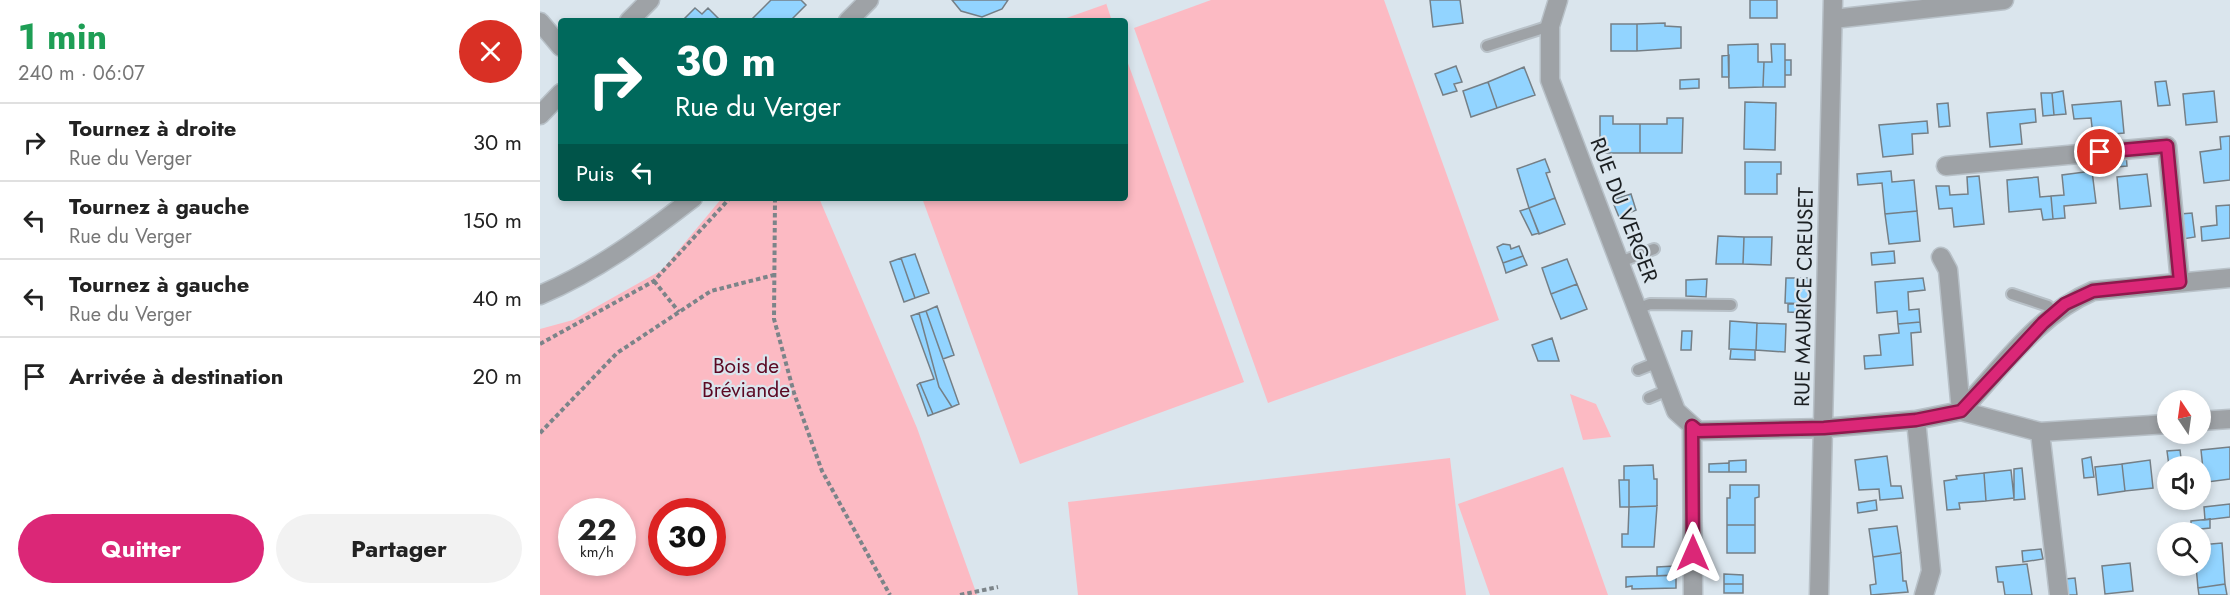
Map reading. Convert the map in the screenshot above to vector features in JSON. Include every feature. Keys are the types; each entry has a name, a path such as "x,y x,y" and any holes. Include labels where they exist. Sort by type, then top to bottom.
{"street":[{"path":"632,18 650,0"},
{"path":"851,18 869,0"},
{"name":"RUE DU VERGER","path":"1558,0 1550,26 1550,80 1676,411 1692,426"},
{"name":"RUE MAURICE CREUSET","path":"1820,595 1833,0"},
{"path":"1833,18 2004,0"},
{"path":"540,22 558,43"},
{"path":"540,115 558,97"},
{"path":"1946,166 2167,146 2180,282"},
{"path":"540,295 572,282 605,263 689,201"},
{"path":"1941,257 1948,270 1961,411"},
{"path":"1961,411 2065,304 2093,291 2230,278"},
{"path":"1692,426 1698,431 1824,428 1916,420 1961,411 2040,432 2157,424"},
{"path":"2211,420 2230,419"},
{"path":"1916,420 1931,571 1924,595"},
{"path":"1692,426 1693,595"},
{"path":"2040,432 2059,595"}],"lane":[{"path":"1487,46 1550,26"},
{"path":"1620,262 1654,249"},
{"path":"2012,294 2048,306 2054,314"},
{"path":"1637,309 1650,304 1731,305"},
{"path":"1638,370 1658,363"},
{"path":"1649,398 1668,390"}],"path":[{"path":"540,344 654,281 727,201"},
{"path":"775,201 774,319 794,393 822,471 890,595"},
{"path":"540,433 617,353 711,291 774,275"},
{"path":"654,281 679,312"},
{"path":"960,595 998,588"}],"green space":[{"path":"1211,0 1384,0 1499,320 1268,403 1134,28"},
{"path":"1106,4 1111,18 1066,18"},
{"path":"1128,63 1244,382 1020,464 923,201 1128,201"},
{"name":"Bois de Bréviande","path":"720,201 820,201 917,428 977,595 540,595 540,329 573,320 662,270"},
{"path":"1570,394 1596,404 1611,437 1583,440"},
{"path":"1450,458 1466,595 1078,595 1068,502"},
{"path":"1563,467 1608,595 1490,595 1458,504"}],"building":[{"path":"771,0 801,0 806,5 793,18 753,18"},
{"path":"952,0 1008,0 1002,9 982,17 961,11"},
{"path":"1430,0 1460,0 1463,23 1433,27"},
{"path":"1750,0 1777,0 1777,18 1750,18"},
{"path":"695,8 702,14 708,8 718,18 685,18"},
{"path":"1665,23 1665,26 1681,27 1681,48 1637,51 1637,24"},
{"path":"1611,24 1637,24 1637,51 1611,51"},
{"path":"1758,44 1758,62 1764,62 1763,87 1729,88 1728,45"},
{"path":"1771,44 1785,44 1785,87 1763,87 1764,62 1772,62"},
{"path":"1729,55 1729,77 1722,77 1722,56"},
{"path":"1785,60 1791,60 1791,75 1785,75"},
{"path":"1456,66 1462,82 1454,84 1457,91 1443,95 1435,74"},
{"path":"1524,67 1535,95 1497,108 1488,82"},
{"path":"1699,79 1699,88 1680,89 1680,80"},
{"path":"2166,81 2170,105 2158,106 2155,82"},
{"path":"1488,82 1497,108 1471,117 1463,91"},
{"path":"2063,91 2066,114 2054,115 2052,93"},
{"path":"2214,91 2217,122 2186,125 2183,94"},
{"path":"2041,93 2052,93 2054,115 2043,116"},
{"path":"2121,101 2124,133 2093,136 2091,118 2074,119 2072,105"},
{"path":"1745,102 1776,103 1775,150 1744,149"},
{"path":"1948,103 1950,126 1939,127 1937,104"},
{"path":"2035,109 2036,122 2020,124 2022,144 1990,147 1987,113"},
{"path":"1600,116 1613,116 1613,124 1640,124 1640,153 1600,153"},
{"path":"1667,118 1683,118 1682,153 1640,153 1640,124 1667,124"},
{"path":"1927,121 1928,133 1912,134 1913,154 1883,157 1879,125"},
{"path":"2230,136 2230,180 2204,183 2200,152 2221,149 2220,137"},
{"path":"2126,154 2127,166 2105,168 2103,156"},
{"path":"1545,159 1550,172 1546,173 1555,198 1529,208 1517,169"},
{"path":"1745,162 1781,162 1781,174 1777,174 1777,194 1745,194"},
{"path":"1891,171 1892,182 1914,180 1917,211 1885,214 1882,183 1858,185 1857,174"},
{"path":"2092,171 2096,203 2064,206 2065,218 2053,219 2051,196 2064,195 2062,175"},
{"path":"2147,174 2151,206 2120,209 2117,177"},
{"path":"1979,176 1984,224 1954,227 1952,208 1939,209 1936,186 1949,186 1950,195 1968,194 1967,177"},
{"path":"2038,177 2040,197 2051,196 2053,219 2043,220 2041,209 2009,212 2007,180"},
{"path":"1631,194 1636,210 1619,217 1612,200"},
{"path":"1555,198 1565,224 1539,234 1529,208"},
{"path":"2230,205 2230,238 2202,241 2201,227 2217,225 2216,206"},
{"path":"1529,208 1539,233 1532,235 1520,211"},
{"path":"1917,211 1920,241 1889,244 1885,214"},
{"path":"2192,213 2195,237 2183,239 2180,214"},
{"path":"1718,236 1744,237 1743,264 1716,264"},
{"path":"1744,237 1772,237 1771,265 1743,264"},
{"path":"1503,244 1510,245 1511,249 1519,246 1523,256 1503,263 1497,247"},
{"path":"1894,251 1895,263 1872,265 1871,253"},
{"path":"915,254 929,293 915,298 901,258"},
{"path":"1523,256 1527,265 1506,273 1503,263"},
{"path":"901,258 915,298 904,302 890,262"},
{"path":"1567,259 1577,284 1551,294 1542,268"},
{"path":"1786,278 1808,278 1808,304 1785,303"},
{"path":"1923,278 1925,290 1908,292 1909,310 1919,309 1920,322 1898,324 1897,311 1877,313 1875,282"},
{"path":"1707,279 1706,297 1686,296 1686,280"},
{"path":"1577,284 1587,309 1561,319 1551,294"},
{"path":"1788,304 1808,304 1807,313 1788,312"},
{"path":"937,306 954,355 943,359 926,311"},
{"path":"926,311 959,404 952,407 939,387 919,313"},
{"path":"919,313 939,387 952,407 933,414 920,383 934,379 911,316"},
{"path":"1730,321 1757,323 1756,350 1729,349"},
{"path":"1920,322 1921,332 1911,333 1913,365 1865,369 1864,356 1881,355 1879,335 1899,333 1898,324"},
{"path":"1757,323 1786,324 1785,352 1756,350"},
{"path":"1682,331 1692,331 1691,350 1681,350"},
{"path":"1552,338 1559,361 1538,361 1532,345"},
{"path":"1731,349 1755,350 1755,360 1730,359"},
{"path":"920,383 933,414 928,416 917,385"},
{"path":"2230,447 2230,479 2211,482 2211,456 2202,456 2201,450"},
{"path":"2180,450 2181,456 2168,456 2167,451"},
{"path":"1887,456 1891,486 1901,486 1903,498 1880,500 1879,489 1859,490 1855,460"},
{"path":"2091,457 2094,477 2084,478 2082,459"},
{"path":"1746,460 1746,472 1729,472 1729,461"},
{"path":"2150,460 2153,488 2125,491 2122,464"},
{"path":"1729,463 1729,472 1709,472 1709,464"},
{"path":"2122,464 2125,491 2098,495 2095,467"},
{"path":"1653,465 1654,479 1657,479 1657,506 1629,507 1629,480 1624,480 1624,466"},
{"path":"2022,468 2025,499 2014,500 2014,469"},
{"path":"2011,470 2014,498 1986,501 1984,473"},
{"path":"1984,473 1986,501 1959,503 1960,509 1947,510 1944,481 1957,479 1956,476"},
{"path":"1619,480 1629,480 1629,507 1620,507"},
{"path":"1730,485 1759,485 1759,497 1755,498 1755,525 1727,525 1727,498 1730,498"},
{"path":"1876,500 1877,510 1858,513 1857,503"},
{"path":"2230,504 2230,517 2205,520 2204,510 2211,510 2211,506"},
{"path":"1657,506 1654,547 1622,547 1622,534 1628,534 1629,507"},
{"path":"2210,519 2210,522 2191,521"},
{"path":"1727,525 1755,525 1755,553 1727,553"},
{"path":"1897,526 1901,553 1873,557 1869,529"},
{"path":"2222,543 2225,584 2198,588 2197,576 2211,576 2211,544"},
{"path":"2041,549 2043,559 2023,562 2022,551"},
{"path":"1901,553 1903,581 1906,581 1908,592 1871,595 1870,585 1876,584 1873,557"},
{"path":"2130,563 2133,591 2105,594 2102,566"},
{"path":"2027,564 2032,595 2005,595 2003,582 1998,582 1996,567"},
{"path":"1675,566 1676,575 1657,576 1657,567"},
{"path":"1724,574 1743,575 1743,584 1724,584"},
{"path":"1676,575 1676,588 1632,589 1632,586 1626,587 1626,577"},
{"path":"2075,578 2077,595 2067,595 2065,579"},
{"path":"1724,584 1743,584 1743,593 1724,593"},
{"path":"2225,584 2227,595 2199,595 2198,588"}],"route":[{"path":"1693,553 1692,426 1698,431 1824,428 1916,420 1961,411 2043,323 2065,304 2093,291 2180,282 2167,146 2100,152"}]}
